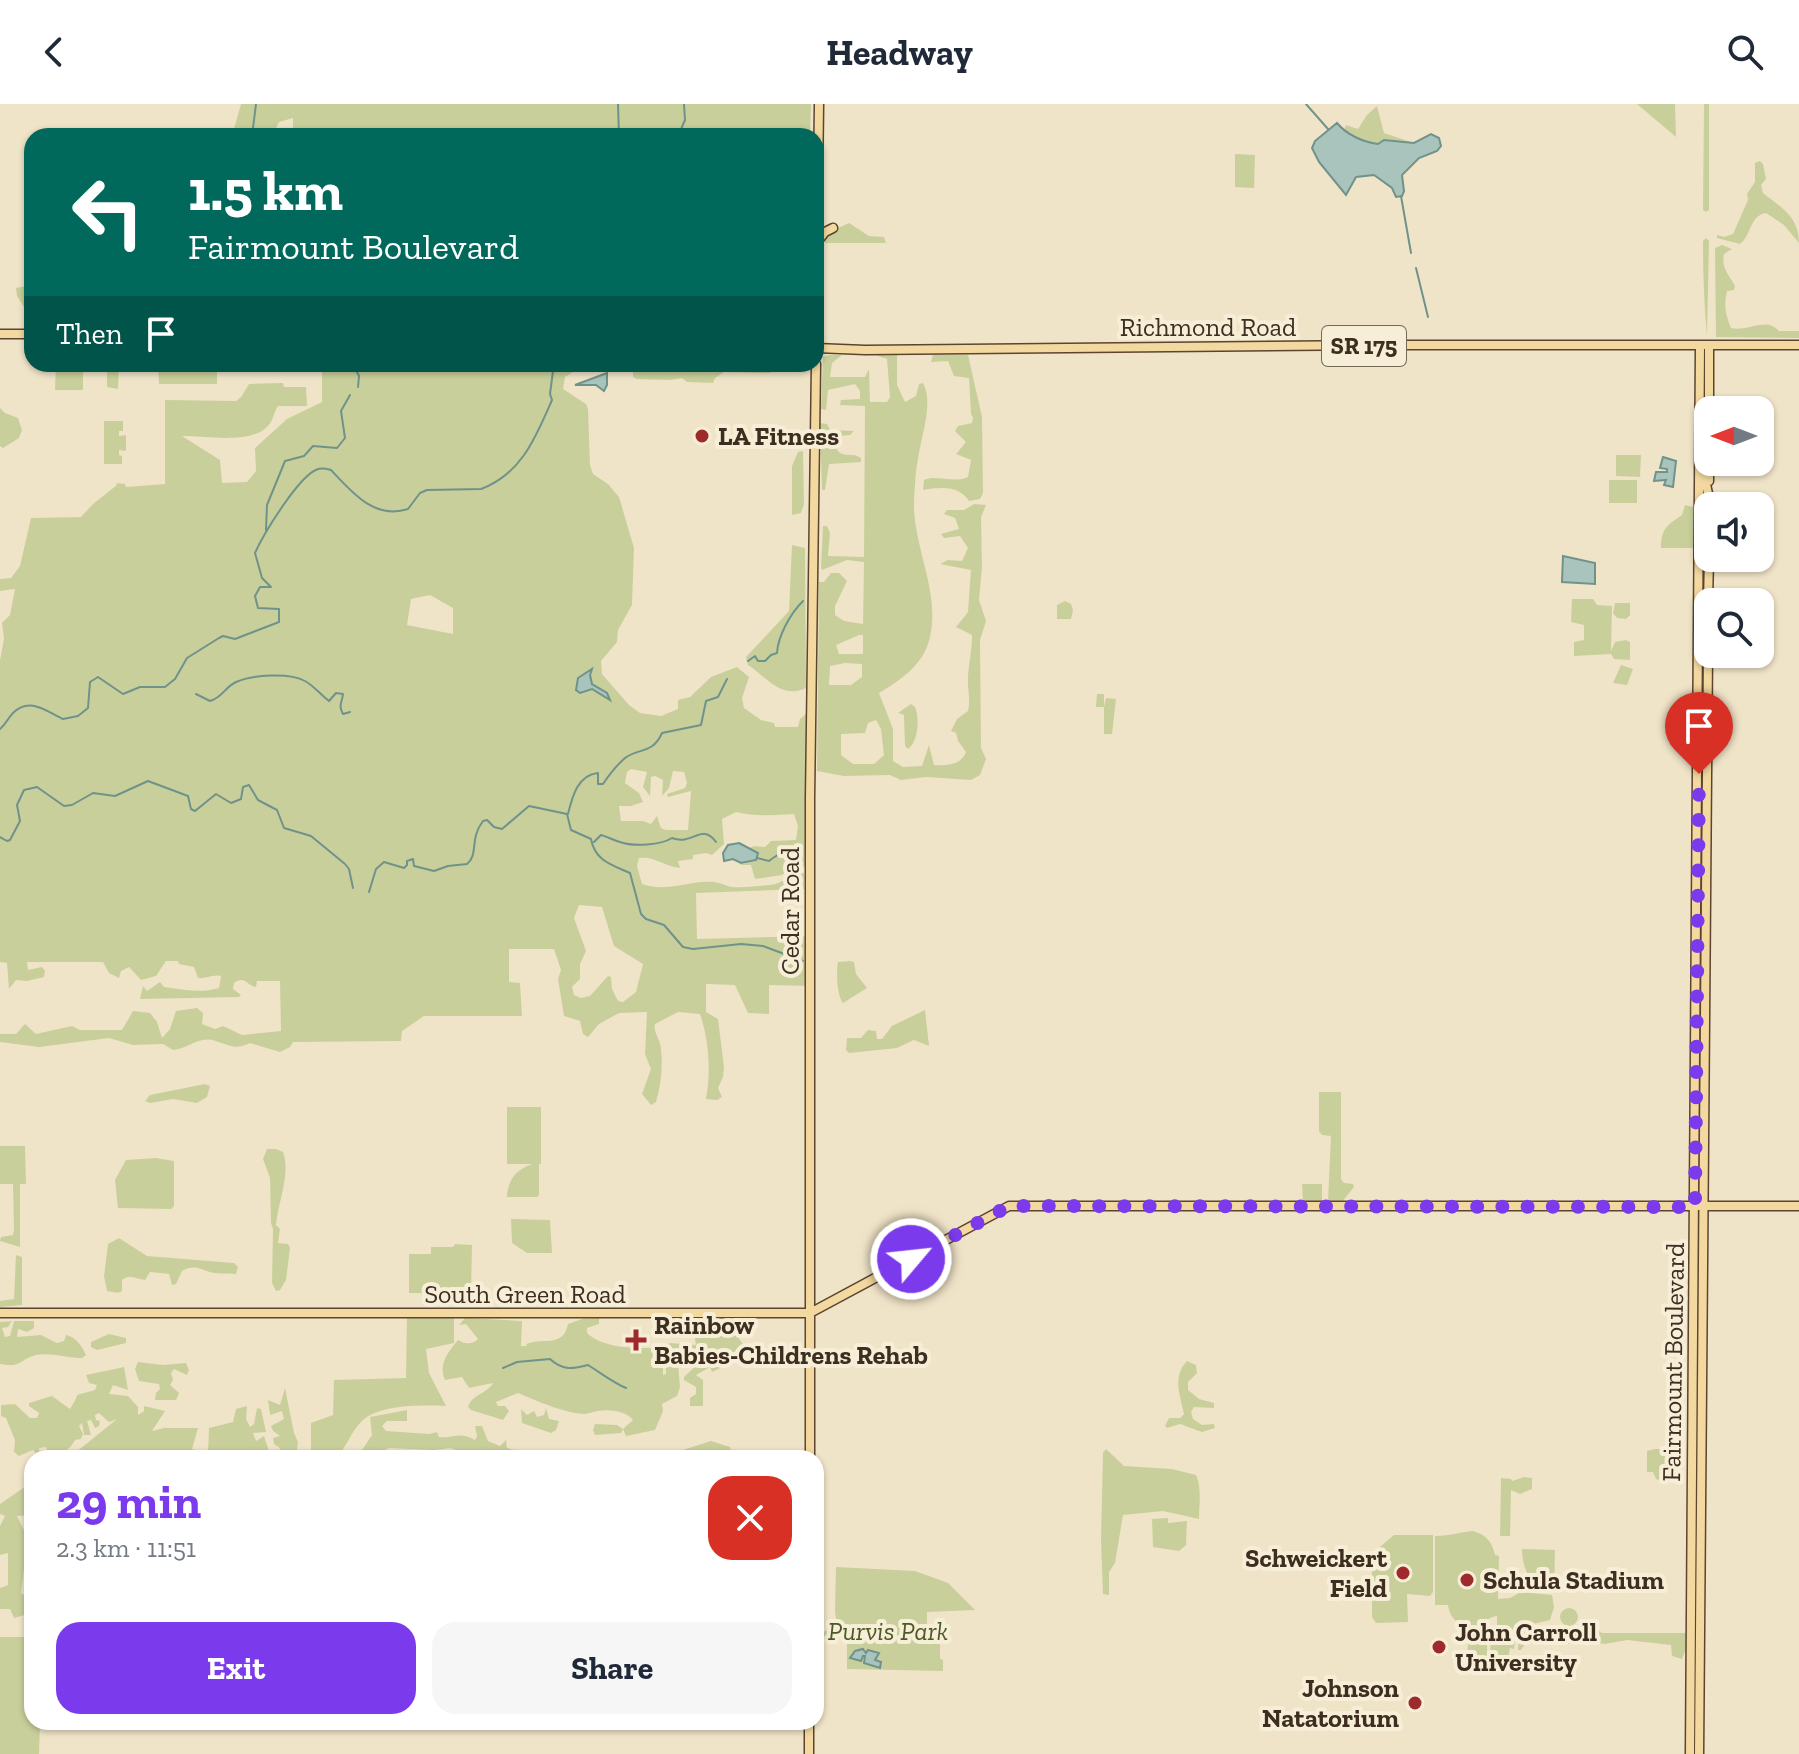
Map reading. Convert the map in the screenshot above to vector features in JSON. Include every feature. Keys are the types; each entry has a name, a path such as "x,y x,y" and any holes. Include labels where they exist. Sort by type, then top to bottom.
{"main road":[{"path":"818,128 819,104"},
{"path":"824,233 833,228"},
{"path":"0,334 24,334"},
{"name":"Richmond Road","path":"824,348 1799,345"},
{"path":"1705,346 1705,396"},
{"name":"Cedar Road","path":"810,1450 810,799 816,372"},
{"name":"Fairmount Boulevard","path":"1700,1206 1704,476"},
{"name":"Fairmount Boulevard","path":"1690,1754 1708,668"},
{"name":"South Green Road","path":"0,1313 810,1313 1009,1206 1799,1206"},
{"name":"Fairmount Boulevard","path":"1696,1498 1699,1754"},
{"path":"809,1730 809,1754"}],"green space":[{"path":"241,104 811,104 810,128 293,128 293,118 279,122 276,128 234,128"},
{"path":"1637,104 1675,104 1676,137"},
{"path":"1704,104 1709,104 1709,210 1706,212 1703,210"},
{"path":"1377,106 1384,133 1411,142 1366,142 1344,130 1346,125 1358,129"},
{"path":"1235,154 1255,155 1254,188 1235,187"},
{"path":"1760,161 1766,179 1761,185 1763,193 1793,220 1799,243 1784,225 1766,213 1756,218 1740,244 1717,238 1717,235 1724,237 1733,234 1748,200 1747,194 1755,182 1755,163"},
{"path":"849,223 869,236 884,237 886,243 825,243 825,234"},
{"path":"1706,238 1709,241 1707,336 1703,253"},
{"path":"1722,245 1732,249 1724,254 1723,259 1735,286 1734,290 1727,291 1726,301 1731,328 1769,325 1779,331 1799,331 1799,338 1716,337 1715,248"},
{"path":"24,286 24,307 17,296 16,288"},
{"path":"829,355 842,355 832,363 830,377 865,377 869,369 870,402 887,402 890,397 887,359 875,355 897,355 897,385 905,402 916,396 919,384 923,383 926,391 927,410 914,502 918,537 930,588 932,623 929,641 921,658 902,678 879,693 893,729 893,761 903,767 922,766 929,745 934,765 957,762 966,752 956,733 951,731 969,707 972,635 956,627 968,612 971,570 940,564 948,560 962,561 968,548 960,536 944,538 941,534 959,529 955,518 944,514 947,510 964,510 974,504 986,505 981,517 979,600 986,621 980,640 981,748 986,759 980,775 971,780 926,777 901,780 890,775 844,776 817,771 819,582 824,582 831,573 839,573 847,581 835,606 835,615 844,621 863,624 864,562 847,560 821,568 823,526 827,526 830,533 828,556 864,557 865,406 840,405 841,400 860,399 860,391 855,384 828,390 826,410 821,409 824,357","holes":["863,635 863,654 839,654 836,645","862,664 862,677 851,685 829,685 830,666","876,720 881,729 884,755 874,764 853,764 841,755 841,734 865,733 868,723"]},
{"path":"933,355 968,355 982,417 983,493 980,499 969,501 960,492 949,488 923,490 924,480 929,478 957,480 968,477 971,460 956,454 966,442 955,431 958,426 972,423 969,378 954,376 948,361 931,362"},
{"path":"56,372 83,372 83,390 55,390"},
{"path":"107,372 119,372 118,389 107,387"},
{"path":"158,372 217,372 217,384 159,384"},
{"path":"322,372 573,372 565,377 563,389 586,404 593,474 608,484 619,497 634,548 632,605 618,630 617,642 601,661 602,674 640,713 661,716 678,709 678,700 690,697 711,677 737,667 749,677 742,698 744,708 761,720 774,723 775,727 798,727 800,719 812,709 805,867 795,864 782,875 755,879 751,865 739,865 758,858 753,850 747,849 765,847 771,841 796,840 798,826 794,814 736,812 722,819 724,844 712,855 693,855 693,859 678,861 680,868 644,858 639,858 637,866 642,884 660,887 705,882 730,887 770,885 804,873 804,889 696,893 697,939 810,936 810,986 769,985 769,1014 748,1013 735,985 706,984 706,1012 718,1019 724,1067 718,1088 722,1097 706,1099 708,1056 700,1014 678,1012 655,1024 661,1045 662,1069 656,1102 651,1105 642,1094 651,1069 645,1054 647,1012 619,1013 599,1024 588,1037 583,1034 580,1021 564,1016 558,979 561,970 554,949 509,949 509,982 520,983 522,1016 424,1016 402,1031 401,1041 293,1042 280,1052 250,1043 235,1047 212,1040 173,1050 163,1044 133,1045 109,1038 39,1047 0,1042 0,1034 16,1034 25,1024 36,1034 72,1026 80,1030 122,1030 133,1011 150,1013 157,1022 162,1038 170,1029 176,1011 197,1008 203,1013 202,1024 215,1029 223,1026 242,1035 281,1031 280,981 257,981 256,987 243,980 238,981 233,989 241,995 239,997 140,999 143,986 147,991 160,982 164,987 192,990 219,988 221,976 198,978 194,967 179,964 178,961 166,961 156,976 141,980 129,967 121,971 119,978 109,973 103,962 27,962 28,970 42,967 44,977 16,980 9,989 7,963 0,962 0,660 4,639 2,623 10,615 15,589 0,591 0,579 11,578 20,566 31,518 81,517 116,483 125,484 126,487 165,484 165,400 236,401 249,384 283,383 284,387 306,387 307,406 278,406 267,427 250,436 182,436 220,460 222,483 247,482 256,471 255,448 287,419 322,402","holes":["430,595 453,608 453,634 407,625 411,599","631,769 647,772 643,787 650,796 651,777 663,780 662,796 669,788 673,771 684,772 685,788 667,794 668,797 691,791 688,830 661,828 657,816 651,824 621,821 619,806 643,802 639,793 625,783 627,772","579,905 602,907 614,946 643,964 636,992 623,1002 618,1001 611,977 608,976 590,996 581,998 574,995 572,987 580,979 580,964 586,951 574,918"]},
{"path":"633,372 724,372 713,383 687,382 682,378 633,377"},
{"path":"0,408 18,418 22,430 19,438 3,448 0,446"},
{"path":"104,421 123,421 123,431 119,431 119,436 126,435 126,451 119,450 122,464 104,464"},
{"path":"820,423 827,424 830,430 854,431 850,435 840,436 837,450 861,458 861,462 829,464 825,490 822,490"},
{"path":"803,451 804,504 801,513 792,515 792,466 798,452"},
{"path":"1616,455 1641,455 1640,477 1616,476"},
{"path":"1609,480 1637,480 1637,503 1609,503"},
{"path":"1685,505 1693,507 1693,548 1661,548 1664,532 1682,515"},
{"path":"792,545 805,548 806,688 797,691 775,686 748,665 746,657 789,611"},
{"path":"1572,599 1593,599 1597,605 1612,606 1611,651 1615,642 1626,640 1630,642 1630,660 1614,659 1611,654 1574,656 1574,642 1584,640 1584,625 1571,622"},
{"path":"1065,601 1071,604 1073,610 1071,619 1057,619 1057,605"},
{"path":"1615,603 1630,603 1630,615 1626,619 1617,618 1613,613"},
{"path":"1621,665 1633,669 1627,685 1613,683"},
{"path":"1701,668 1707,668 1706,763 1703,766 1700,764"},
{"path":"1097,694 1104,694 1104,707 1096,707"},
{"path":"1106,698 1116,699 1112,734 1104,734"},
{"path":"911,704 917,712 918,724 914,741 908,749 905,746 904,715 898,713"},
{"path":"838,962 854,962 856,974 867,988 843,1003 839,995"},
{"path":"925,1010 929,1046 914,1040 897,1048 849,1053 846,1050 847,1038 861,1038 868,1030 876,1031 877,1039 882,1039 892,1026"},
{"path":"205,1084 210,1086 207,1097 197,1103 173,1099 145,1101 150,1095"},
{"path":"1319,1092 1341,1092 1341,1179 1354,1187 1342,1202 1328,1201 1331,1136 1322,1135 1319,1131"},
{"path":"507,1107 541,1107 541,1164 537,1197 507,1197 514,1176 532,1164 507,1164"},
{"path":"0,1146 25,1146 26,1184 20,1184 20,1247 0,1241 1,1237 13,1235 14,1229 13,1184 0,1184"},
{"path":"267,1149 283,1152 286,1169 276,1225 280,1229 278,1243 288,1244 290,1248 286,1280 276,1291 272,1283 270,1178 263,1159"},
{"path":"156,1158 174,1161 174,1206 171,1209 118,1208 115,1180 126,1160"},
{"path":"1302,1184 1322,1184 1322,1203 1303,1203"},
{"path":"511,1219 550,1220 552,1253 527,1253 512,1243"},
{"path":"119,1238 147,1256 234,1263 238,1267 236,1274 187,1269 172,1285 169,1274 150,1272 145,1280 125,1278 122,1280 122,1291 118,1293 107,1291 104,1276 108,1244"},
{"path":"455,1244 472,1245 471,1294 453,1294 453,1300 425,1300 424,1293 409,1293 409,1254 431,1254 431,1247 453,1247"},
{"path":"16,1255 22,1257 22,1305 0,1307 0,1301 14,1299"},
{"path":"407,1314 454,1314 454,1343 426,1349 429,1373 446,1406 401,1407 378,1412 361,1422 343,1450 311,1450 311,1423 333,1415 334,1380 406,1378"},
{"path":"465,1318 522,1321 521,1346 527,1346 533,1342 558,1339 568,1324 599,1318 599,1324 587,1328 587,1333 594,1339 623,1347 663,1348 663,1375 666,1374 665,1346 670,1343 696,1345 693,1324 687,1323 733,1322 734,1332 743,1344 733,1353 731,1363 712,1372 710,1367 696,1375 703,1380 703,1406 690,1406 690,1398 696,1394 696,1387 684,1380 698,1364 699,1351 695,1349 678,1364 680,1387 677,1396 662,1404 663,1411 655,1430 626,1436 623,1429 633,1420 622,1413 607,1410 577,1413 518,1393 496,1402 509,1411 503,1420 471,1410 468,1407 470,1403 493,1383 469,1388 462,1377 445,1380 443,1374 443,1363 458,1340 468,1343 478,1339 466,1324 459,1325"},
{"path":"12,1321 8,1327 2,1328 5,1337 10,1336 14,1321 34,1321 34,1328 27,1332 18,1329 17,1337 41,1335 57,1343 64,1341 66,1335 78,1342 86,1355 82,1358 41,1354 17,1364 0,1364 0,1322"},
{"path":"109,1334 126,1338 126,1343 97,1350 91,1347 91,1342"},
{"path":"1187,1361 1196,1365 1197,1373 1188,1382 1188,1390 1199,1399 1214,1403 1214,1408 1194,1407 1191,1412 1193,1419 1202,1425 1214,1424 1215,1428 1202,1432 1180,1424 1165,1426 1169,1418 1180,1418 1184,1414 1178,1380"},
{"path":"138,1362 163,1365 186,1363 189,1370 187,1375 174,1369 171,1373 173,1380 170,1385 179,1393 176,1400 155,1400 159,1384 139,1381 135,1369"},
{"path":"124,1367 128,1390 113,1385 109,1394 128,1396 138,1407 138,1415 144,1411 144,1406 165,1411 152,1431 198,1428 192,1449 195,1450 79,1450 117,1419 109,1422 99,1413 95,1415 96,1420 100,1421 99,1426 95,1428 91,1420 87,1421 91,1435 84,1435 82,1423 79,1426 83,1434 81,1439 75,1440 66,1450 47,1450 46,1447 24,1450 24,1454 19,1456 14,1452 15,1440 6,1418 1,1416 1,1405 15,1404 30,1418 37,1418 39,1413 29,1403 52,1396 70,1409 78,1395 95,1390 97,1385 89,1383 86,1375"},
{"path":"285,1388 298,1442 297,1450 279,1450 274,1444 273,1438 280,1436 271,1426 284,1419 282,1411 270,1415 268,1400 280,1405"},
{"path":"247,1406 246,1419 250,1427 254,1424 257,1408 261,1409 266,1432 253,1433 256,1441 264,1436 269,1450 208,1450 209,1428 233,1422 236,1409"},
{"path":"546,1408 549,1419 559,1421 556,1430 551,1433 522,1423 521,1409 527,1415 534,1411 537,1417 544,1415"},
{"path":"407,1410 407,1421 387,1421 382,1426 386,1431 437,1432 439,1437 460,1436 475,1440 475,1426 482,1426 488,1441 500,1446 506,1440 507,1448 514,1450 362,1450 372,1435 370,1417"},
{"path":"595,1424 617,1425 623,1429 621,1433 595,1435 593,1430"},
{"path":"711,1441 731,1450 683,1450"},
{"path":"1106,1449 1124,1466 1172,1469 1196,1475 1200,1497 1199,1519 1163,1511 1123,1515 1115,1563 1109,1572 1109,1595 1103,1594 1101,1540 1103,1453"},
{"path":"1655,1449 1665,1454 1662,1481 1656,1479 1653,1472 1647,1472 1647,1451"},
{"path":"1501,1478 1512,1481 1532,1478 1532,1489 1520,1494 1511,1490 1510,1536 1500,1536"},
{"path":"24,1488 24,1516 17,1516 24,1530 21,1593 24,1595 24,1615 14,1618 10,1609 0,1609 0,1588 8,1585 8,1553 0,1555 0,1526 5,1516 0,1514 0,1504"},
{"path":"1168,1518 1168,1523 1187,1521 1186,1545 1179,1551 1153,1547 1152,1519"},
{"name":"Schula Stadium","path":"1473,1531 1485,1537 1495,1555 1499,1556 1498,1599 1510,1598 1521,1592 1552,1595 1554,1607 1550,1620 1516,1628 1514,1649 1510,1648 1508,1660 1490,1657 1491,1634 1497,1632 1497,1616 1468,1627 1454,1620 1448,1605 1435,1605 1435,1536"},
{"name":"Schweickert Field","path":"1394,1535 1433,1535 1433,1592 1430,1596 1407,1594 1408,1622 1376,1623 1372,1617 1372,1558 1375,1551"},
{"path":"1522,1549 1555,1550 1554,1589 1539,1585 1529,1576"},
{"name":"Purvis Park","path":"836,1567 915,1571 948,1583 975,1610 927,1612 927,1632 940,1634 943,1671 847,1669 847,1641 840,1637 824,1638 824,1631 838,1630 835,1612"},
{"path":"1565,1608 1573,1608 1578,1617 1576,1624 1565,1626 1560,1621 1560,1613"},
{"path":"1593,1626 1602,1633 1687,1633 1686,1649 1682,1659 1672,1656 1671,1645 1627,1640 1605,1644 1575,1641 1569,1644 1530,1644 1527,1641 1518,1650 1519,1635 1523,1630 1571,1630"},
{"path":"1469,1633 1487,1634 1487,1657 1467,1657"},
{"path":"0,1637 24,1637 24,1730 40,1730 39,1754 0,1754"}],"water":[{"path":"1337,123 1350,134 1372,143 1378,144 1384,140 1414,143 1431,134 1439,138 1441,146 1437,151 1419,158 1402,175 1402,196 1396,197 1392,188 1374,175 1356,177 1346,195 1319,162 1312,148 1315,141"},
{"path":"607,373 604,391 596,385 575,385"},
{"path":"1663,457 1676,461 1673,487 1664,485 1666,480 1654,481 1656,472 1667,472 1667,469 1660,468"},
{"path":"1563,556 1595,563 1595,584 1562,582"},
{"path":"592,669 592,684 607,693 610,700 592,689 580,693 576,690 578,678"},
{"path":"739,843 758,853 756,860 741,863 733,859 724,861 723,853 728,845"},
{"path":"863,1649 866,1653 868,1650 879,1653 875,1660 881,1662 880,1668 864,1663 865,1656 861,1661 850,1658 855,1651"}],"waterway":[{"path":"253,128 256,104"},
{"path":"618,104 619,128"},
{"path":"682,128 685,120 684,104"},
{"path":"1306,104 1328,129"},
{"path":"1401,196 1411,253"},
{"path":"1416,268 1428,317"},
{"path":"357,372 358,387"},
{"path":"0,729 13,713 26,706 38,707 63,719 78,716 88,708 90,682 98,677 123,694 140,687 165,687 175,679 187,658 219,638 235,639 279,622 279,609 258,608 255,596 260,587 271,587 262,578 255,553 282,506 301,482 320,469 331,470 365,502 385,511 408,509 420,493 427,490 481,489 507,474 526,452 552,400 553,372"},
{"path":"266,530 267,505 285,461 304,456 313,446 337,448 345,438 341,411 350,395"},
{"path":"748,661 755,656 758,661 765,661 777,653 786,626 803,601"},
{"path":"196,694 210,701 232,684 243,680 261,676 290,676 308,683 329,701 336,693 343,694 343,714 350,712"},
{"path":"568,814 577,788 585,778 598,773 598,784 603,784 625,758 650,748 662,733 701,725 706,701 718,697 727,679"},
{"path":"0,837 10,840 20,821 17,805 24,790 37,787 64,806 93,793 115,796 148,781 188,796 191,809 195,811 216,794 231,803 241,799 243,787 249,785 258,800 277,810 284,828 311,836 345,864 353,888"},
{"path":"369,892 376,869 384,862 404,868 407,861 413,859 414,866 434,871 467,864 473,856 476,834 483,821 487,820 494,827 502,829 529,806 567,814 571,830 591,839 596,852 605,861 630,873 641,914 664,925 683,947 763,946 803,961"},
{"path":"594,842 601,835 626,844 640,845 701,834 711,836 716,842"},
{"path":"757,858 769,861 788,852 800,855"},
{"path":"503,1368 517,1362 550,1359 565,1367 588,1365 626,1388"}],"place":[{"name":"LA Fitness","path":"702,436"},
{"name":"Rainbow Babies-Childrens Rehab","path":"636,1340"},
{"name":"Schweickert Field","path":"1403,1573"},
{"name":"Schula Stadium","path":"1467,1580"},
{"name":"John Carroll University","path":"1439,1647"},
{"name":"Johnson Natatorium","path":"1415,1703"}],"route":[{"path":"911,1259 1009,1206 1695,1207 1699,774"}]}
